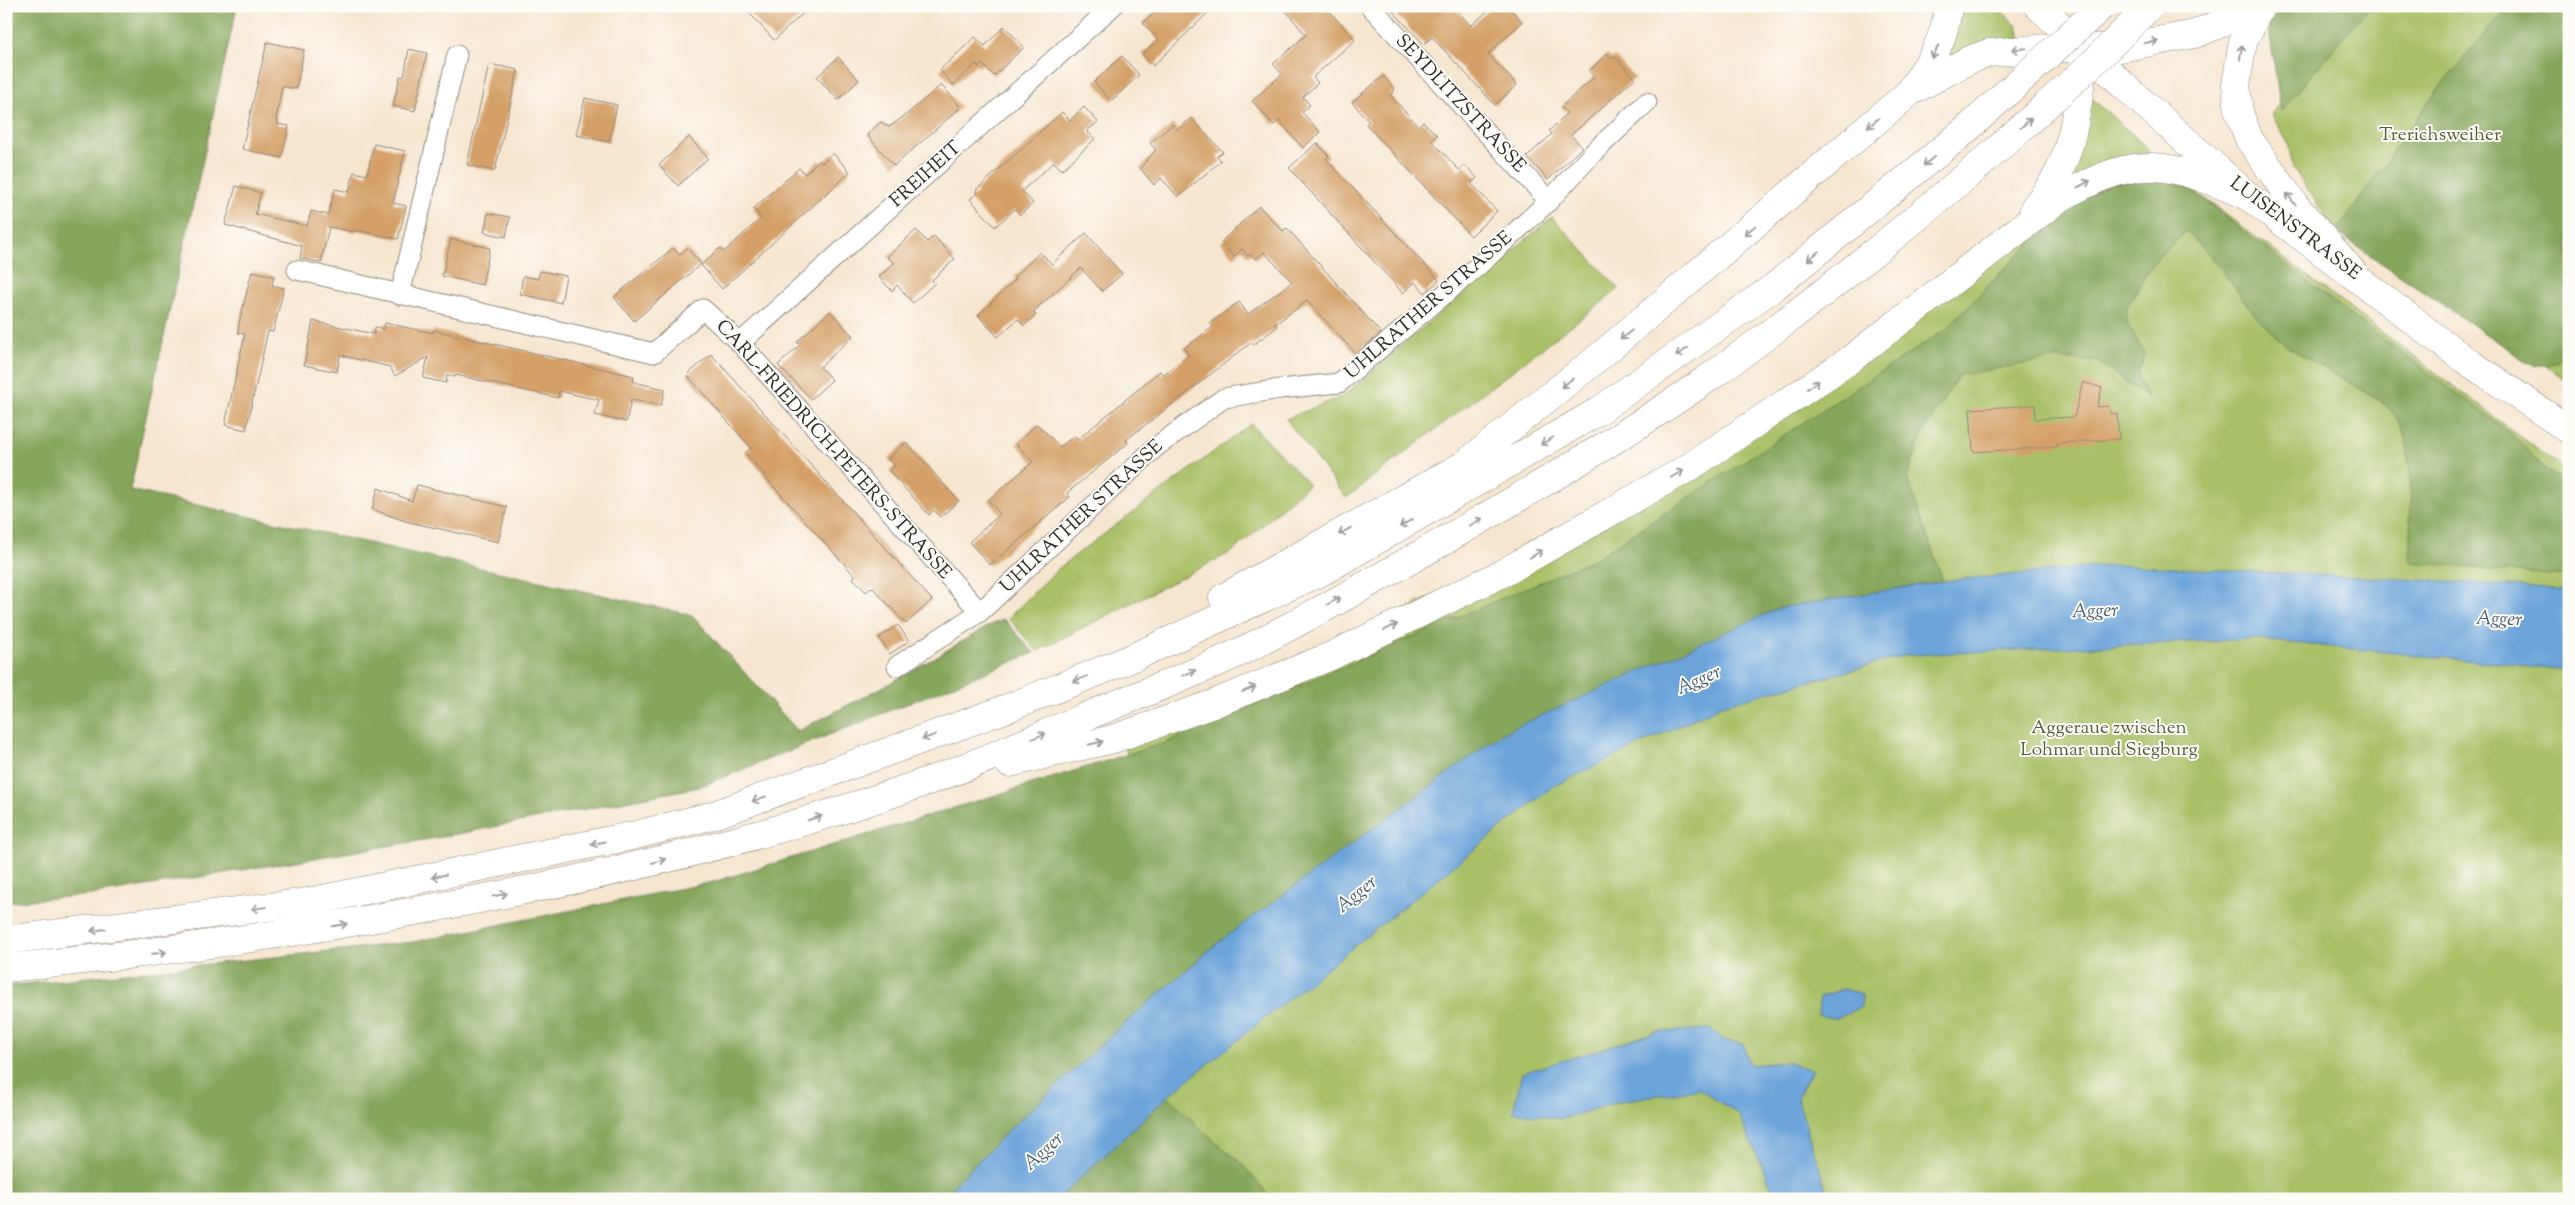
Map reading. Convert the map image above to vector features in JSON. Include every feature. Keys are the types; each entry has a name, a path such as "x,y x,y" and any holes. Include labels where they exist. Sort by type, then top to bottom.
{"main road":[{"path":"1910,92 1945,32 1948,6"},
{"name":"LUISENSTRASSE","path":"2038,6 2123,85 2248,196 2464,359 2569,430"},
{"path":"2016,232 2050,187 2061,168 2069,145 2086,49 2087,6"},
{"path":"6,940 31,939 308,902 644,833 714,815 1008,708 1126,661 1322,571 1597,412 1774,287 1966,130 2102,6"},
{"path":"6,968 160,953 399,916 640,866 790,826 929,781 1248,648 1434,547 1601,450 1698,385 1799,312 1891,241 1990,156 2094,62 2150,6"},
{"path":"1126,661 1195,614 1464,465 1605,352 1910,92 1969,60 1989,53 2046,48 2120,48 2195,34 2224,22 2249,6"},
{"path":"2261,6 2243,41 2236,84 2239,112 2249,139 2295,205 2356,276"},
{"path":"929,781 1113,740 1213,704 1331,656 1503,573 1712,452 1847,362 2060,198 2082,185 2127,168 2153,166 2190,172 2248,196"}],"street":[{"name":"FREIHEIT","path":"740,344 1113,6"},
{"name":"SEYDLITZSTRASSE","path":"1370,6 1549,201"},
{"path":"400,295 457,55"},
{"name":"UHLRATHER STRASSE","path":"897,666 980,612 1156,446 1224,398 1280,388 1339,383 1477,267 1549,201 1593,153 1647,102"},
{"name":"CARL-FRIEDRICH-PETERS-STRASSE","path":"297,270 654,353 703,309 740,344 980,612"}],"green space":[{"path":"6,6 237,6 130,490 692,615 798,731 896,680 992,624 1004,619 1034,653 699,787 442,837 91,895 6,902"},
{"path":"1959,6 1997,6 2017,26 2020,38 1949,61 1947,56"},
{"path":"2276,6 2370,6 2281,111 2267,16"},
{"name":"Trerichsweiher","path":"2349,6 2569,6 2569,382 2343,222 2336,232 2293,168 2288,143 2272,115"},
{"name":"Trerichsweiher","path":"2508,6 2569,6 2569,353 2554,363 2534,367 2336,232 2436,92"},
{"path":"2088,95 2144,145 2149,152 2070,183"},
{"name":"Aggeraue zwischen Lohmar und Siegburg","path":"2146,174 2188,186 2553,461 2569,471 2569,1199 6,1199 498,955 1134,774 1123,743 1649,494 2055,199"},
{"path":"2162,180 2190,189 2350,315 2512,434 2547,471 2569,484 2569,577 2410,562 2411,509 2409,468 2404,433 2396,416 2376,398 2288,347 2259,320 2210,255 2186,231 2151,265 2126,309 2128,325 2144,353 2142,364 2138,369 2139,380 2148,398 2097,361 2053,359 1959,375 1922,434 1907,478 1943,581 1779,608 1219,942 1116,1031 1009,1130 941,1199 6,1199 6,986 413,942 713,882 1165,743 1596,558 1945,330 2069,203 2113,183"},
{"path":"1552,217 1619,289 1346,498 1286,419 1343,396"},
{"path":"1251,424 1309,484 1232,552 1037,651 1008,618 1060,567"},
{"path":"1168,1096 1204,1132 1240,1162 1272,1199 1058,1199"}],"water":[{"name":"Agger","path":"2117,565 2461,582 2569,591 2569,670 2251,639 1907,655 1722,705 1552,787 1168,1096 1058,1199 941,1199 1009,1130 1116,1031 1219,942 1503,733 1779,608 1943,581"},
{"path":"1843,989 1862,995 1861,1007 1836,1019 1818,1015 1820,997"},
{"path":"1710,1029 1726,1041 1743,1044 1750,1065 1787,1062 1812,1070 1797,1098 1826,1189 1826,1199 1777,1199 1739,1115 1700,1089 1625,1100 1561,1119 1513,1112 1522,1073 1657,1032"}],"building":[{"path":"743,6 811,6 774,40"},
{"path":"1162,6 1215,6 1153,66 1142,54 1158,40 1143,23"},
{"path":"1282,6 1325,6 1355,40 1313,77 1318,83 1303,97 1310,105 1302,112 1320,132 1303,148 1279,120 1274,125 1252,101 1282,74 1273,64 1306,35"},
{"path":"1388,6 1453,6 1471,26 1493,6 1508,6 1522,22 1488,54 1517,85 1495,105 1432,37 1424,44"},
{"path":"1004,26 1024,47 994,76 982,64 979,67 976,64 953,85 940,70 975,37 985,46"},
{"path":"267,42 304,50 296,89 282,86 276,119 278,119 277,124 289,126 282,158 242,149"},
{"path":"409,49 427,53 415,111 393,106 400,76 404,77"},
{"path":"1607,54 1612,59 1615,57 1635,78 1571,135 1582,147 1548,180 1527,157 1552,134 1549,131 1567,113 1561,107 1594,77 1589,71"},
{"path":"1122,56 1139,75 1111,101 1094,82"},
{"path":"838,57 859,80 838,100 817,77"},
{"path":"489,64 518,70 495,171 467,165"},
{"path":"1383,76 1395,90 1390,95 1418,126 1423,122 1437,135 1431,140 1459,170 1465,165 1477,178 1471,183 1497,211 1471,236 1366,124 1369,122 1352,102"},
{"path":"941,85 961,107 894,166 867,135 881,122 889,127"},
{"path":"585,98 617,105 609,142 576,135"},
{"path":"1084,107 1098,122 1087,131 1095,139 1062,170 1054,162 1022,191 1033,203 1020,215 1015,209 995,227 970,199 978,193 976,190 1062,112 1070,120"},
{"path":"1191,118 1223,152 1217,156 1221,161 1178,197 1161,178 1154,185 1140,168 1156,150 1150,143 1173,124 1178,130"},
{"path":"689,137 708,158 678,186 659,165"},
{"path":"1317,143 1329,156 1326,159 1439,280 1425,293 1415,282 1403,293 1289,168"},
{"path":"374,144 405,151 393,203 406,206 398,239 356,230 355,232 329,227 321,263 300,258 302,246 225,225 236,186 261,193 255,214 307,226 311,211 328,215 335,189 349,192 354,172 367,175"},
{"path":"833,153 850,172 722,289 701,265 720,248 724,252 761,218 753,209 799,168 805,174 819,160 822,163"},
{"path":"1259,206 1283,231 1287,228 1381,333 1356,354 1307,301 1275,324 1277,327 1253,345 1252,342 1126,440 1128,443 1067,493 1070,497 990,565 969,542 1000,514 988,500 1033,462 1016,444 1037,424 1060,447 1074,436 1077,440 1160,371 1163,375 1189,355 1184,348 1213,327 1210,323 1239,302 1248,314 1292,282 1264,252 1256,259 1251,254 1248,256 1242,249 1234,257 1221,242"},
{"path":"488,213 510,217 506,237 484,232"},
{"path":"916,230 927,242 934,236 955,259 932,280 935,283 913,303 897,285 892,291 879,277 894,263 887,257"},
{"path":"1086,233 1122,274 1102,291 1081,268 1033,312 1036,315 1024,326 1018,319 998,337 978,315 1016,279 1014,277 1040,252 1052,264"},
{"path":"451,239 490,248 482,285 442,276"},
{"path":"673,248 679,255 687,248 701,264 634,321 614,297"},
{"path":"252,271 274,276 272,285 284,288 273,332 268,331 246,430 225,425 245,334 238,333 239,323"},
{"path":"540,271 566,276 561,303 520,294 523,276 538,279"},
{"path":"830,311 853,336 820,367 832,380 811,399 778,365 800,345 797,342"},
{"path":"313,321 374,334 375,327 384,329 385,323 433,333 433,330 634,376 633,382 665,389 661,405 631,400 626,422 595,415 599,400 559,391 558,398 456,375 455,377 447,375 446,383 423,378 428,357 395,376 390,367 340,355 337,372 304,365"},
{"path":"711,354 932,600 906,624 872,587 866,592 853,578 855,576 745,453 751,448 687,375"},
{"path":"2083,382 2102,388 2097,407 2109,406 2110,414 2117,413 2119,439 2057,443 2057,447 1973,452 1970,409 2035,405 2035,419 2074,417"},
{"path":"906,442 959,501 940,517 934,510 929,515 889,471 895,466 888,459"},
{"path":"417,485 507,507 498,542 405,521 372,509 378,488 412,501"},
{"path":"898,625 909,641 890,654 879,638"}]}
